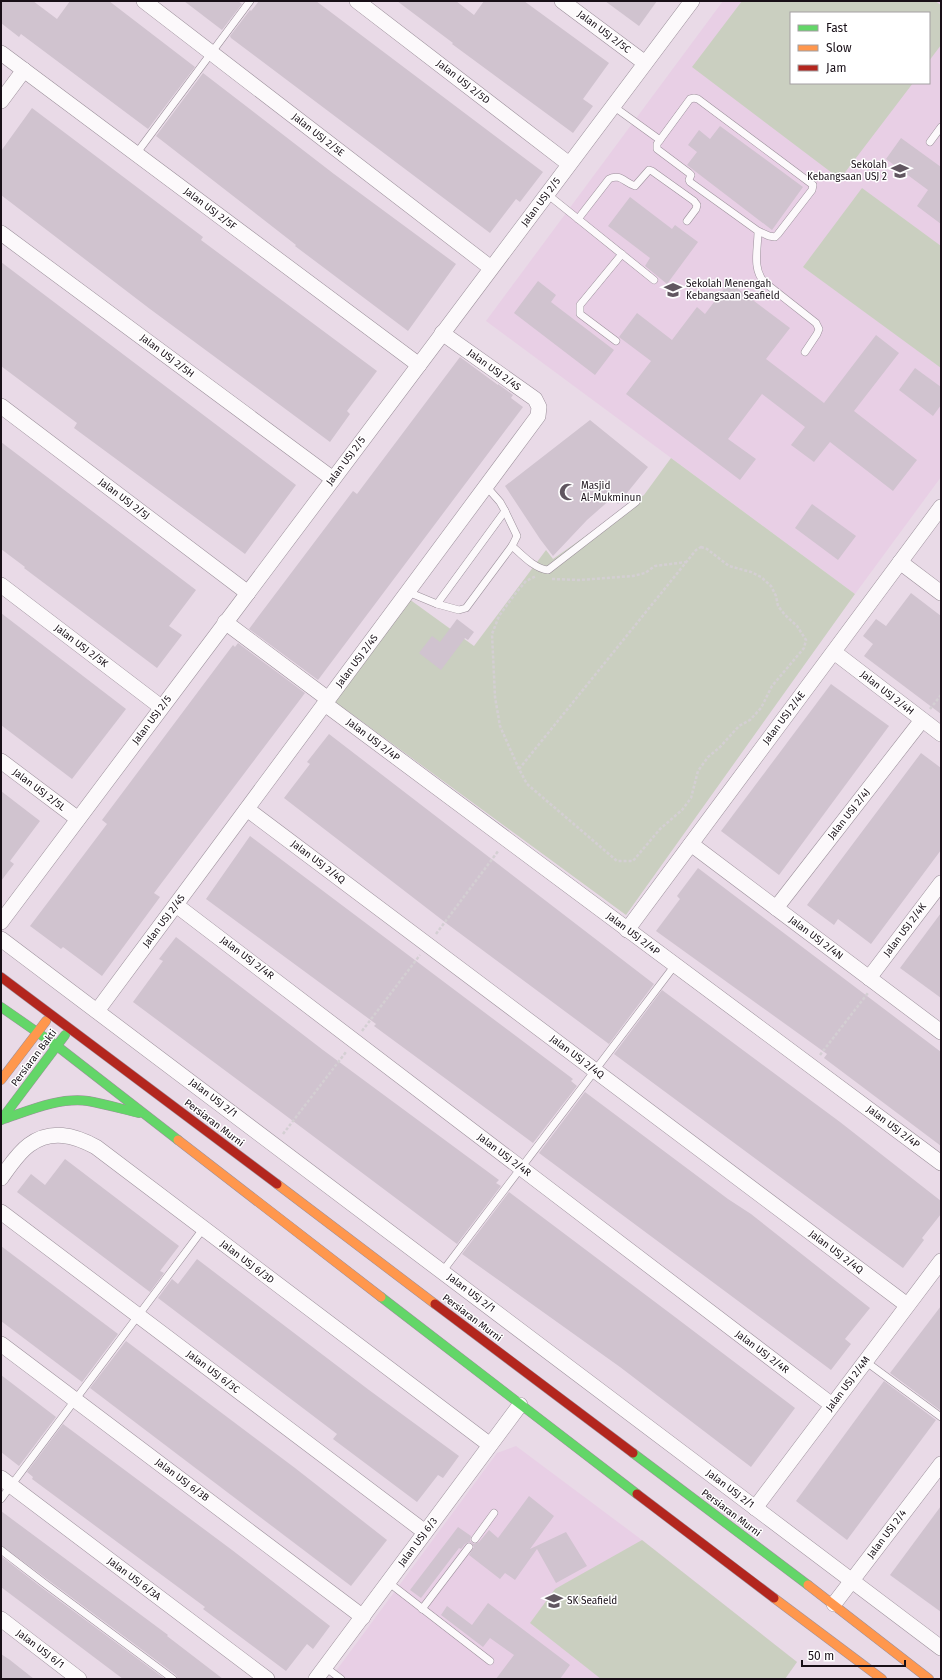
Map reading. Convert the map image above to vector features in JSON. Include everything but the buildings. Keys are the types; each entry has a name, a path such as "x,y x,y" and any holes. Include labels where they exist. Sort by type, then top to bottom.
{"main road":[{"name":"Persiaran Murni","path":"1,977 70,1028 830,1608 929,1679"},
{"path":"1,1007 56,1046 520,1405 882,1679"},
{"name":"Persiaran Bakti","path":"1,1080 51,1014"},
{"name":"Persiaran Bakti","path":"1,1120 70,1028"},
{"path":"1,1120 48,1105 78,1100 87,1100 145,1114"},
{"path":"834,1631 862,1664"}],"street":[{"name":"Jalan USJ 2/5E","path":"144,1 491,268"},
{"name":"Jalan USJ 2/5D","path":"357,1 569,164"},
{"name":"Jalan USJ 2/5C","path":"562,1 645,63"},
{"name":"Jalan USJ 2/5","path":"1,922 692,1"},
{"name":"Jalan USJ 2/5F","path":"1,53 419,365"},
{"path":"1,102 24,70"},
{"name":"Jalan USJ 2/5H","path":"1,233 333,479"},
{"name":"Jalan USJ 2/4S","path":"97,1011 538,416 539,407 535,400 442,333"},
{"name":"Jalan USJ 2/5J","path":"1,406 248,593"},
{"name":"Jalan USJ 2/4E","path":"627,930 941,507"},
{"path":"900,562 941,593"},
{"name":"Jalan USJ 2/5K","path":"1,585 161,707"},
{"name":"Jalan USJ 2/4P","path":"225,622 326,702 507,840 941,1163"},
{"name":"Jalan USJ 2/4H","path":"834,652 941,734"},
{"name":"Jalan USJ 2/4J","path":"776,908 922,720"},
{"name":"Jalan USJ 2/5L","path":"1,761 78,819"},
{"name":"Jalan USJ 2/4Q","path":"247,808 907,1306"},
{"name":"Jalan USJ 2/4N","path":"691,844 941,1032"},
{"name":"Jalan USJ 2/4K","path":"872,981 941,883"},
{"name":"Jalan USJ 2/4R","path":"176,905 832,1405"},
{"name":"Jalan USJ 2/1","path":"1,939 851,1581 940,1645"},
{"name":"Jalan USJ 6/3D","path":"1,1178 17,1157 29,1145 55,1134 81,1139 96,1147 490,1445"},
{"name":"Jalan USJ 6/3C","path":"1,1212 425,1532"},
{"name":"Jalan USJ 2/4M","path":"755,1508 941,1260"},
{"name":"Jalan USJ 6/3B","path":"1,1344 363,1617"},
{"name":"Jalan USJ 6/3","path":"321,1673 520,1405"},
{"name":"Jalan USJ 2/4","path":"830,1608 941,1464"},
{"name":"Jalan USJ 6/3A","path":"6,1482 268,1679"},
{"name":"Jalan USJ 6/1","path":"1,1619 79,1679"}],"lane":[{"path":"136,154 250,1"},
{"path":"694,98 698,99 812,185 812,190 775,237 758,231 690,182 689,180 691,175 656,147 688,102 694,98"},
{"path":"613,106 660,140"},
{"path":"930,142 941,127"},
{"path":"578,219 614,176 619,176 635,186 649,170 652,170 694,201 697,205 696,209 687,221"},
{"path":"547,194 654,280"},
{"path":"758,231 758,275 764,282 816,323 819,329 805,352"},
{"path":"616,341 580,314 579,311 580,304 622,254"},
{"path":"408,592 437,604 459,610 466,608 512,546 517,536 500,502 486,486"},
{"path":"512,546 536,566 548,570 636,502"},
{"path":"437,604 505,511"},
{"path":"442,1272 675,965"},
{"path":"1,1499 6,1482 75,1400 203,1229"},
{"path":"865,1361 941,1417"},
{"path":"475,1539 494,1514"},
{"path":"422,1609 469,1547"},
{"path":"1,1550 173,1679"},
{"path":"388,1582 490,1661"},
{"path":"321,1673 341,1679"}],"path":[{"path":"519,769 696,550 701,547 707,548 729,566 751,572 761,577 771,586 776,596 778,606 797,626 806,640 804,648 772,686 761,708 750,720 739,726 720,747 708,757 698,771 691,798 682,810 660,829 632,861 616,861 527,784 519,769 500,726 495,697 492,634 499,616 526,581 536,576 542,577"},
{"path":"547,578 566,581 633,576 645,573 655,566 687,562"},
{"path":"275,1145 507,840"},
{"path":"811,1067 872,981"}],"shaded area":[{"name":"Sekolah Menengah Kebangsaan Seafield","path":"723,1 941,1 941,477 855,594 486,321"},
{"name":"SK Seafield","path":"516,1446 642,1540 797,1662 785,1679 330,1679 497,1453"}],"green space":[{"path":"742,1 935,1 941,5 941,45 930,60 930,12 790,12 790,84 912,84 840,179 692,67"},
{"path":"862,188 941,246 941,368 803,267"},
{"path":"671,458 855,594 626,915 334,701 409,599 474,646 546,550 553,559 644,495"},
{"path":"642,1540 797,1662 785,1679 601,1679 530,1623 555,1589"}],"traffic: fast":[{"path":"1,1007 57,1046 178,1140"},
{"path":"1,1120 65,1035"},
{"path":"1,1120 55,1103 77,1100 94,1102 139,1113"},
{"path":"381,1297 637,1494"},
{"path":"633,1453 808,1585"}],"traffic: slow":[{"path":"1,1080 46,1021"},
{"path":"178,1140 381,1297"},
{"path":"277,1184 435,1304"},
{"path":"808,1585 929,1679"},
{"path":"774,1598 882,1679"}],"traffic: jam":[{"path":"1,977 277,1184"},
{"path":"435,1304 633,1453"},
{"path":"637,1494 774,1598"}],"place":[{"name":"Sekolah Kebangsaan USJ 2","path":"900,171"},
{"name":"Sekolah Menengah Kebangsaan Seafield","path":"673,290"},
{"name":"Masjid Al-Mukminun","path":"568,492"},
{"name":"SK Seafield","path":"554,1601"}]}
